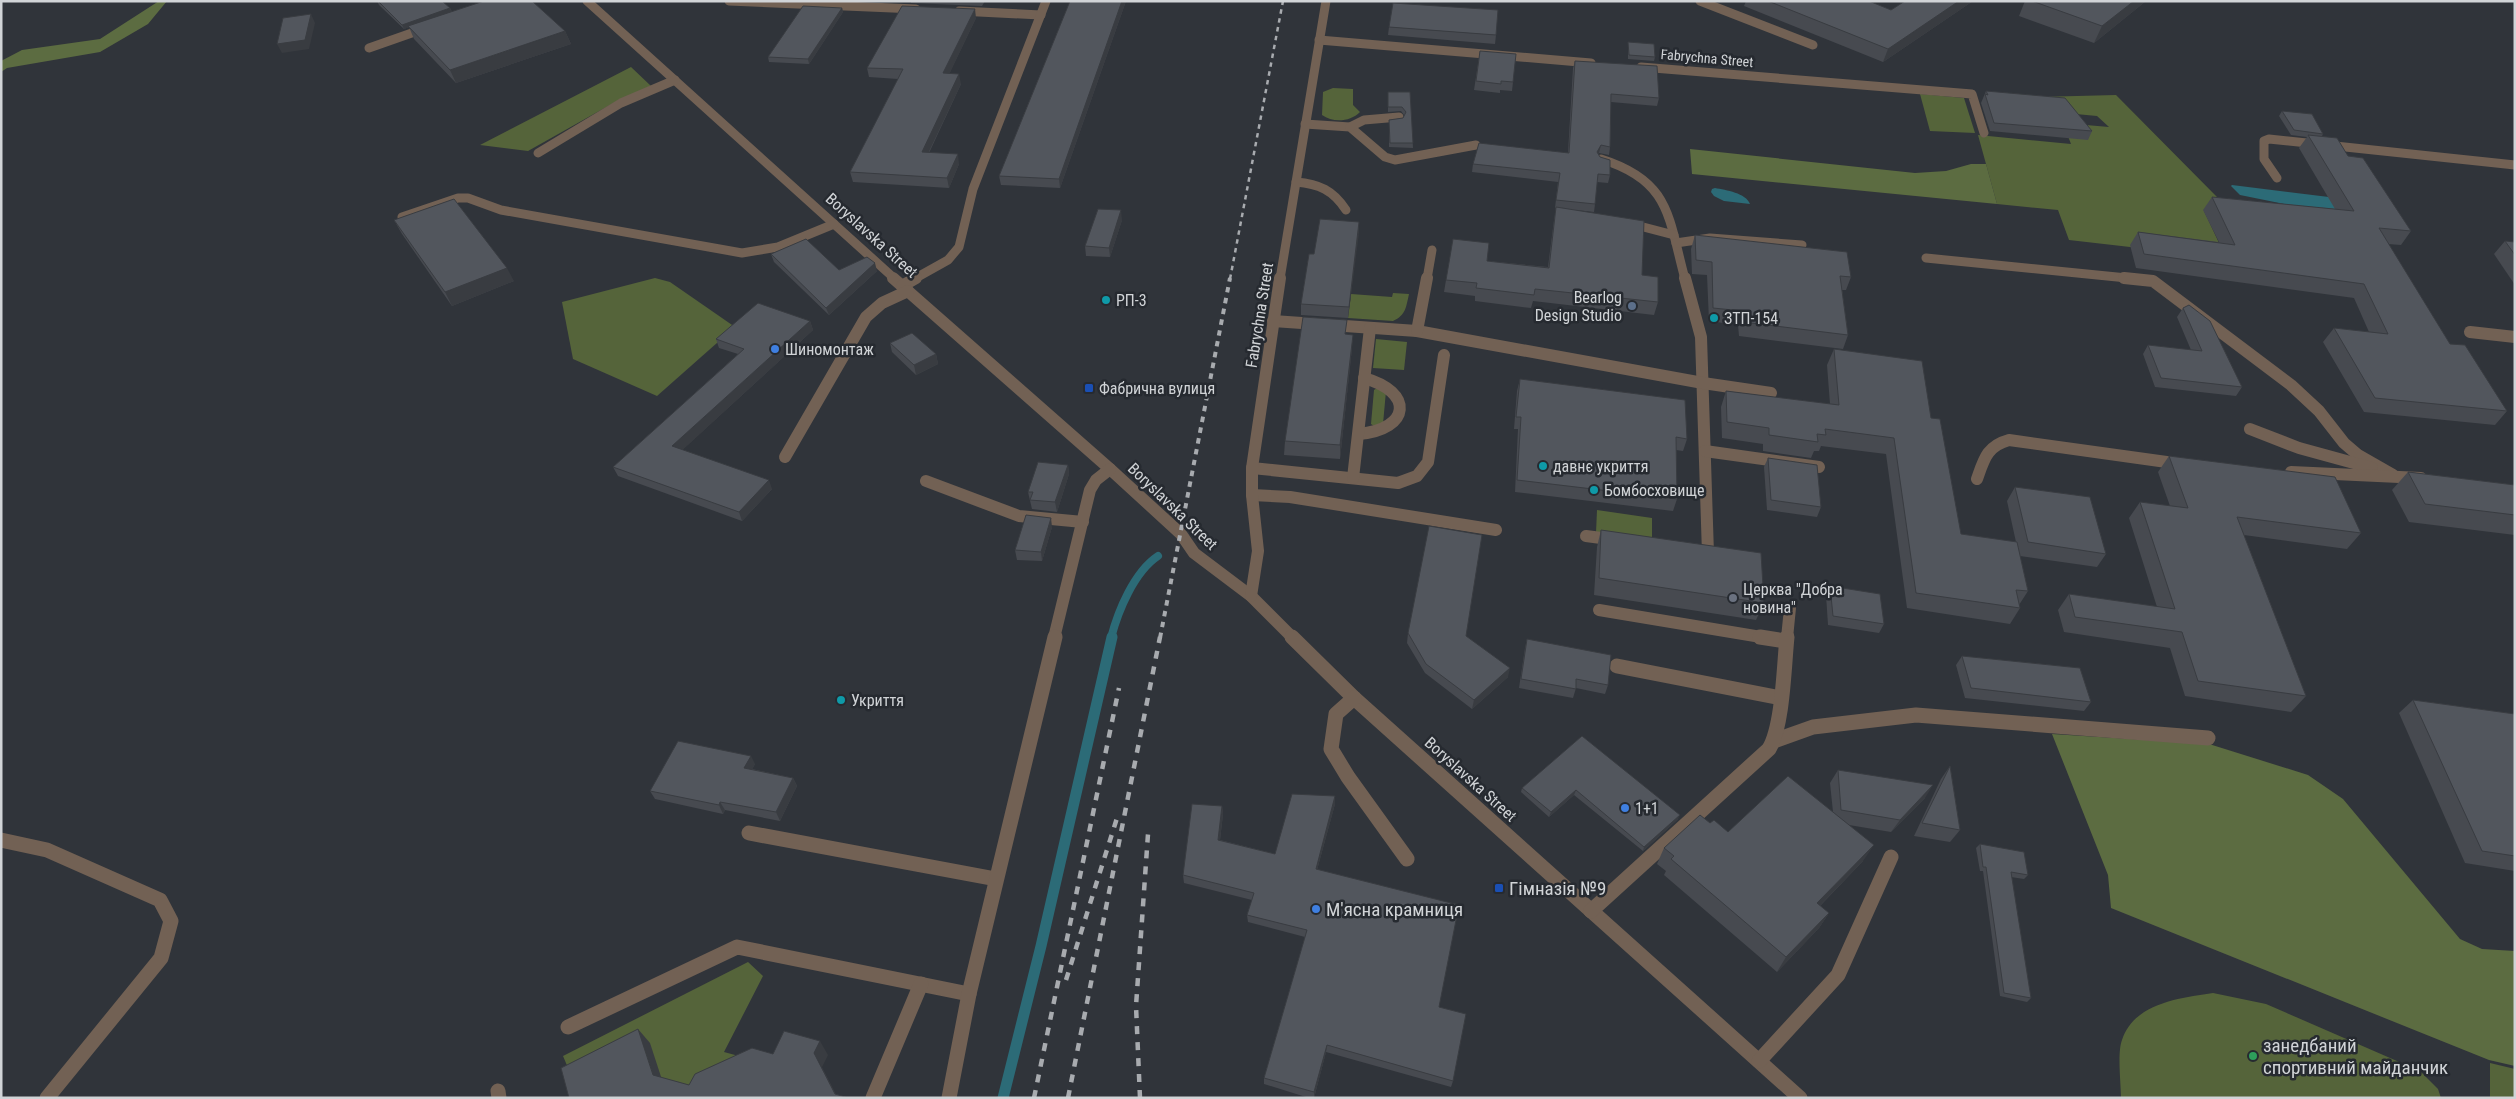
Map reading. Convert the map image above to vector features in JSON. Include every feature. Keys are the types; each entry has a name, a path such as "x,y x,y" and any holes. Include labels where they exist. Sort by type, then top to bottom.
{"street":[{"name":"Boryslavska Street","path":"587,1 905,288 1110,469 1180,534 1194,553 1251,596 1354,698 1800,1098"},
{"path":"729,1 922,9"},
{"path":"785,457 866,317 882,303 948,260 959,247 973,189 1046,1"},
{"name":"Fabrychna Street","path":"1251,596 1258,551 1252,495 1252,468 1273,321 1326,1"},
{"path":"1700,1 1813,45"},
{"path":"952,11 1041,15"},
{"path":"369,48 432,26"},
{"path":"1320,40 1597,63"},
{"name":"Fabrychna Street","path":"1626,66 1972,94 1984,133"},
{"path":"538,153 621,104 675,80"},
{"path":"604,121 621,104"},
{"path":"1305,124 1350,127 1377,118 1399,117"},
{"path":"1350,127 1385,157 1394,160 1476,146"},
{"path":"2277,178 2268,169 2264,159 2264,141 2269,139 2515,164"},
{"path":"1601,159 1634,171 1653,186 1664,204 1701,337 1708,554 1689,551"},
{"path":"1296,182 1311,183 1330,190 1338,196 1346,210"},
{"path":"402,217 458,198 468,198 501,210 524,215 742,253 758,252 780,246 834,224"},
{"path":"1617,221 1675,239 1710,238 1802,245"},
{"path":"1416,331 1432,250"},
{"path":"1926,258 2153,281 2291,384 2319,411 2344,443 2358,455 2394,475"},
{"path":"1273,321 1416,331 1703,383 1771,393"},
{"path":"1353,478 1370,328"},
{"path":"2470,332 2515,337"},
{"path":"1252,468 1398,483 1417,476 1428,462 1444,355"},
{"path":"1358,434 1380,431 1390,426 1398,418 1401,409 1400,400 1394,391 1385,384 1364,378"},
{"path":"2250,430 2299,448 2394,475"},
{"path":"1977,479 1987,449 1995,443 2009,440 2195,465"},
{"path":"1705,451 1819,467"},
{"path":"949,1098 969,994 1090,490 1096,480 1110,469"},
{"path":"2279,471 2352,476 2394,475 2431,479"},
{"path":"926,481 1019,516 1082,522"},
{"path":"1252,495 1290,497 1496,530"},
{"path":"1586,536 1624,542"},
{"path":"1592,911 1770,749 1774,741 1781,698 1785,641 1790,608"},
{"path":"1599,610 1785,641"},
{"path":"1617,666 1781,698"},
{"path":"1354,698 1336,714 1331,749 1407,858"},
{"path":"1774,741 1814,727 1916,715 2208,738"},
{"path":"749,833 996,879"},
{"path":"1,840 47,850 160,900 171,922 161,958 48,1098"},
{"path":"1759,1061 1838,975 1891,857"},
{"path":"568,1027 737,947 969,994"},
{"path":"873,1098 921,984"}],"green space":[{"path":"159,1 167,1 148,24 100,52 7,68 1,72 1,61 22,50 100,39"},
{"path":"631,67 651,86 617,101 528,151 480,145"},
{"path":"1333,88 1353,89 1353,105 1360,112 1351,118 1341,120 1326,118 1322,115 1323,92"},
{"path":"1920,94 1964,98 1975,133 1930,131"},
{"path":"2116,95 2217,197 2237,214 2204,211 2226,258 2069,240 2058,210 1997,204 1978,135 2071,144 2063,123 2109,127 2097,116 2065,113 2037,97"},
{"path":"1690,149 1915,173 1946,171 1971,164 1986,164 1997,204 1692,174"},
{"path":"655,278 670,282 735,327 657,396 573,359 562,302"},
{"path":"1393,293 1409,294 1405,310 1397,319 1393,321 1348,318 1351,294 1392,297"},
{"path":"1376,339 1407,342 1404,370 1373,368"},
{"path":"1377,388 1386,391 1383,424 1374,426 1371,424 1374,390"},
{"path":"1597,510 1652,518 1652,540 1596,533"},
{"path":"2052,734 2209,744 2308,775 2343,799 2460,939 2482,949 2515,951 2515,1066 2489,1060 2111,908 2108,875"},
{"path":"748,962 763,976 724,1052 761,1062 706,1087 574,1082 563,1056"},
{"name":"занедбаний спортивний майданчик","path":"2213,993 2266,1004 2420,1071 2438,1089 2441,1098 2121,1098 2120,1052 2122,1040 2128,1028 2147,1010 2160,1004"},
{"path":"2490,1063 2515,1069 2515,1098 2490,1098"}],"water":[{"path":"2232,185 2337,198 2363,211 2304,208 2240,195"},
{"path":"1715,188 1740,195 1748,200 1750,204 1724,201 1714,196 1711,192"}],"building":[{"path":"378,1 442,1 450,8 402,25"},
{"path":"484,1 532,1 565,31 450,70 408,26"},
{"path":"1070,1 1122,1 1059,179 999,176"},
{"path":"1768,1 1869,1 1891,10 1905,1 1959,1 1888,49"},
{"path":"2032,1 2134,1 2102,26"},
{"path":"1393,3 1498,10 1496,35 1389,27"},
{"path":"803,6 842,8 808,59 768,57"},
{"path":"902,6 975,9 943,73 959,74 922,152 958,154 947,178 850,172 903,69 867,68"},
{"path":"311,14 305,40 277,44 283,18"},
{"path":"1628,42 1654,44 1655,57 1629,55"},
{"path":"1480,51 1516,54 1513,82 1501,81 1501,84 1476,81"},
{"path":"1575,61 1657,66 1659,98 1611,94 1610,147 1601,145 1597,152 1600,157 1610,160 1610,175 1598,174 1595,204 1556,200 1560,173 1473,164 1479,143 1569,153"},
{"path":"1986,91 2065,98 2092,131 1994,123 1985,94 1988,95"},
{"path":"1388,92 1410,92 1413,143 1390,143 1389,120 1403,118 1406,112 1402,107 1388,107"},
{"path":"2282,111 2312,114 2323,134 2294,130"},
{"path":"2308,135 2337,138 2348,156 2363,158 2411,231 2379,228 2450,344 2465,345 2507,411 2375,398 2334,328 2388,334 2364,284 2144,254 2138,232 2235,245 2212,197 2354,211"},
{"path":"454,199 507,268 445,292 394,220"},
{"path":"1556,207 1644,221 1642,275 1658,277 1658,302 1535,289 1534,295 1476,288 1477,283 1446,280 1453,239 1489,243 1487,261 1549,268"},
{"path":"1098,209 1121,210 1109,248 1085,246"},
{"path":"1320,219 1359,222 1349,307 1301,304 1309,254 1314,254"},
{"path":"1695,235 1847,252 1851,277 1840,276 1848,335 1743,322 1743,311 1713,308 1712,262 1696,260"},
{"path":"806,239 839,270 867,257 875,263 826,308 771,254"},
{"path":"2505,241 2515,242 2515,255"},
{"path":"758,303 810,321 672,446 769,480 739,512 613,467 744,349 716,339"},
{"path":"2189,305 2210,321 2242,387 2161,378 2148,345 2202,351 2183,308"},
{"path":"1303,317 1347,320 1345,334 1353,335 1340,445 1285,441"},
{"path":"912,333 936,354 914,365 890,343"},
{"path":"1834,349 1922,361 1931,418 1940,419 1961,534 2017,542 2028,591 2016,590 2020,608 1916,593 1894,438 1825,429 1826,435 1817,434 1818,442 1769,435 1769,428 1727,422 1726,391 1839,405"},
{"path":"1520,379 1685,400 1687,439 1676,437 1677,499 1517,480 1521,417 1516,417"},
{"path":"2169,456 2335,477 2361,533 2237,517 2306,696 2198,681 2182,632 2075,617 2069,594 2175,609 2140,502 2188,508"},
{"path":"1768,458 1817,465 1821,507 1771,500"},
{"path":"1038,462 1068,465 1055,502 1030,500 1033,492 1028,492"},
{"path":"2408,472 2515,485 2515,515 2425,504"},
{"path":"2015,487 2090,497 2106,554 2028,542"},
{"path":"1026,515 1051,518 1041,552 1015,550"},
{"path":"1429,526 1482,535 1466,636 1510,668 1474,700 1426,664 1408,633"},
{"path":"1601,530 1761,553 1764,603 1599,578"},
{"path":"1830,586 1880,594 1884,624 1833,616"},
{"path":"1527,639 1611,655 1608,685 1576,679 1576,689 1521,679"},
{"path":"1962,656 2080,668 2091,702 1971,688"},
{"path":"2413,700 2515,714 2515,856 2482,851"},
{"path":"1582,736 1680,815 1644,847 1576,790 1551,812 1522,788"},
{"path":"678,741 751,756 744,768 793,778 776,812 720,802 719,805 650,791"},
{"path":"1950,766 1960,830 1922,823"},
{"path":"1838,770 1933,785 1900,820 1841,810"},
{"path":"1788,776 1874,845 1817,903 1829,913 1786,957 1671,859 1674,856 1664,848 1700,815 1710,823 1714,820 1728,832"},
{"path":"1292,794 1335,796 1316,869 1459,905 1439,1007 1466,1014 1453,1081 1327,1045 1314,1092 1264,1078 1307,930 1247,915 1254,893 1183,875 1192,804 1222,806 1218,840 1275,854"},
{"path":"1980,844 2024,852 2028,875 2011,872 2031,998 2004,993 1986,867 1983,867"},
{"path":"638,1029 653,1075 689,1085 695,1074 752,1048 773,1054 784,1031 820,1041 814,1053 835,1094 849,1098 569,1098 561,1068"}],"waterway":[{"path":"1111,638 1118,616 1134,582 1149,563 1158,556"},
{"path":"1003,1098 1041,946 1112,637"}],"railway":[{"path":"1230,279 1283,1"},
{"path":"1160,638 1230,278"},
{"path":"1068,1098 1160,637"},
{"path":"1034,1098 1119,688"},
{"path":"1066,980 1117,818"},
{"path":"1140,1098 1136,1006 1148,834"}],"place":[{"name":"РП-3","path":"1106,300"},
{"name":"Bearlog Design Studio","path":"1632,306"},
{"name":"ЗТП-154","path":"1714,318"},
{"name":"Шиномонтаж","path":"775,349"},
{"name":"Фабрична вулиця","path":"1089,388"},
{"name":"давнє укриття","path":"1543,466"},
{"name":"Бомбосховище","path":"1594,490"},
{"name":"Церква \"Добра новина\"","path":"1733,598"},
{"name":"Укриття","path":"841,700"},
{"name":"1+1","path":"1625,808"},
{"name":"Гімназія №9","path":"1499,888"},
{"name":"М'ясна крамниця","path":"1316,909"},
{"name":"занедбаний спортивний майданчик","path":"2253,1056"}]}
